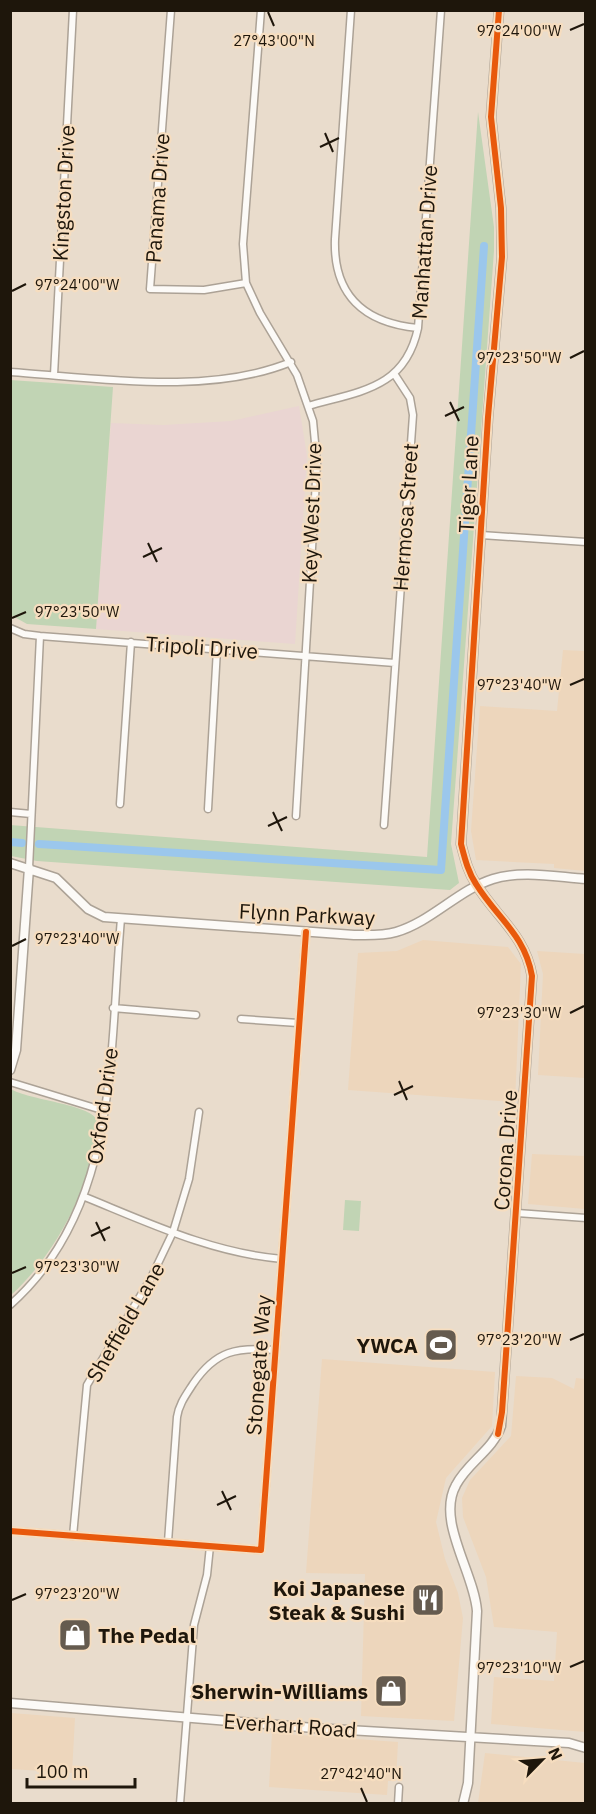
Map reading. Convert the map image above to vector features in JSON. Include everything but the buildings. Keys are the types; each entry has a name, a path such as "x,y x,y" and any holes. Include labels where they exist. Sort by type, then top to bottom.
{"street":[{"name":"Kingston Drive","path":"54,375 73,10"},
{"name":"Panama Drive","path":"171,10 150,289 180,291 246,283"},
{"name":"Key West Drive","path":"261,10 243,244 246,283 260,313 291,362 308,406 316,441 296,816"},
{"path":"351,10 334,239 336,269 349,297 372,317 385,323 418,328"},
{"name":"Manhattan Drive","path":"308,406 374,386 394,375 409,358 418,328 441,10"},
{"name":"Tiger Lane","path":"477,885 466,865 461,844 502,257 501,208 491,117 499,10"},
{"path":"10,372 144,382 193,381 231,376 291,362"},
{"name":"Hermosa Street","path":"384,825 413,415 410,398 394,375"},
{"path":"482,535 585,542"},
{"name":"Tripoli Drive","path":"10,628 24,634 40,636 395,663"},
{"path":"10,1070 16,1050 29,868 40,636"},
{"path":"120,804 131,642"},
{"path":"208,809 217,649"},
{"path":"10,812 31,814"},
{"name":"Flynn Parkway","path":"10,863 56,878 94,913 121,919 379,936 398,932 477,885 495,878 526,874 585,879"},
{"name":"Corona Drive","path":"463,1803 468,1783 476,1600 450,1513 455,1486 493,1442 501,1425 532,976 529,957 520,940 477,885"},
{"name":"Oxford Drive","path":"10,1305 54,1255 85,1197 99,1147 105,1111 121,919"},
{"name":"Stonegate Way","path":"10,1531 261,1550 306,932"},
{"path":"113,1008 196,1016"},
{"path":"242,1019 298,1023"},
{"path":"10,1082 105,1111"},
{"name":"Sheffield Lane","path":"73,1536 87,1385 151,1278 173,1232 189,1179 200,1112"},
{"path":"85,1197 227,1251 282,1259"},
{"path":"517,1213 585,1218"},
{"path":"168,1542 177,1418 182,1400 201,1372 227,1353 240,1349 275,1350"},
{"path":"180,1803 194,1625 207,1575 210,1546"},
{"name":"Everhart Road","path":"10,1703 186,1718 569,1743 585,1748"},
{"name":"Everhart Road","path":"569,1743 585,1739"},
{"path":"398,1803 399,1787"}],"shaded area":[{"path":"299,406 307,456 295,644 96,629 111,423 163,425 231,421"},
{"path":"563,650 585,651 585,871 554,868 554,864 476,860 471,831 480,706 557,711"},
{"path":"423,940 508,947 521,964 515,1102 348,1090 358,953 397,951"},
{"path":"537,951 585,954 585,1078 538,1075 543,974"},
{"path":"532,1154 585,1156 585,1209 528,1204"},
{"path":"322,1359 495,1372 492,1426 446,1478 436,1522 445,1559 458,1593 463,1618 454,1721 361,1716 365,1574 306,1573"},
{"path":"516,1376 552,1378 574,1389 576,1378 585,1379 585,1732 491,1724 494,1677 554,1681 557,1632 494,1627 486,1577 463,1517 462,1498 470,1480 511,1436"},
{"path":"11,1713 75,1718 72,1773 11,1769"},
{"path":"272,1733 398,1742 396,1781 388,1781 387,1795 269,1787"},
{"path":"485,1753 585,1763 585,1803 478,1803"}],"green space":[{"path":"478,112 494,227 494,251 451,844 459,883 450,890 37,861 11,856 10,825 427,857"},
{"path":"10,380 113,387 96,629 27,624 11,615"},
{"path":"11,1089 83,1110 97,1120 95,1143 89,1167 70,1215 43,1260 11,1295"},
{"path":"345,1200 361,1201 359,1231 343,1230"}],"waterway":[{"path":"39,844 441,870 484,246"},
{"path":"10,842 22,843"}],"cycle path":[{"path":"498,1434 502,1412 532,976 517,938 473,879 461,844 488,417 502,257 501,208 491,117 499,10"},
{"path":"10,1531 261,1550 306,932"}],"place":[{"name":"YWCA","path":"441,1345"},
{"name":"Koi Japanese Steak & Sushi","path":"428,1600"},
{"name":"The Pedal","path":"75,1635"},
{"name":"Sherwin-Williams","path":"391,1691"}]}
